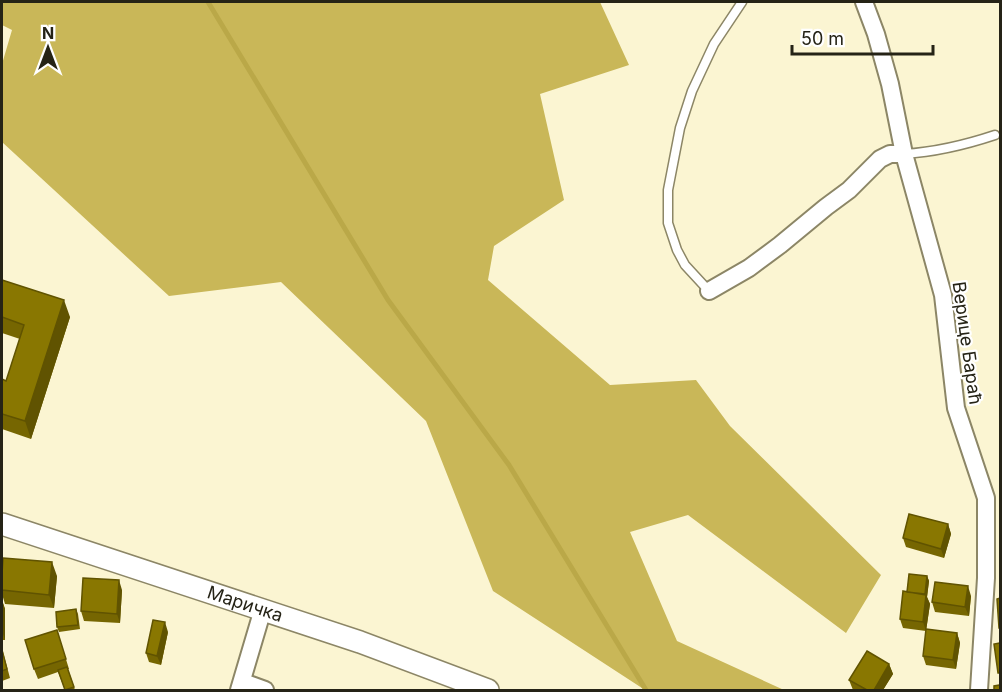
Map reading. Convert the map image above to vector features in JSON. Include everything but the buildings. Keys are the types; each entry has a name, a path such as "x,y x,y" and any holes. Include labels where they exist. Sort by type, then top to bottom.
{"street":[{"name":"Верице Бараћ","path":"864,2 890,84 904,154 943,295 956,408 986,498 986,578 979,690"},
{"path":"709,291 749,268 780,245 849,190 880,159 890,154 904,154"},
{"name":"Маричка","path":"2,524 360,642 488,690"},
{"path":"263,609 241,686 265,690"},
{"path":"983,646 1000,645"}],"lane":[{"path":"709,291 685,265 676,250 668,223 668,190 680,128 692,91 714,44 742,2"},
{"path":"904,154 952,148 995,135"}],"shaded area":[{"path":"2,2 600,2 629,65 540,94 564,200 494,246 488,280 610,385 696,380 730,426 881,575 846,633 688,515 630,532 677,641 784,690 645,690 493,591 426,421 281,282 169,296 2,142 2,64 12,30 2,25"}],"waterway":[{"path":"208,2 388,300 509,465 646,690"}]}
